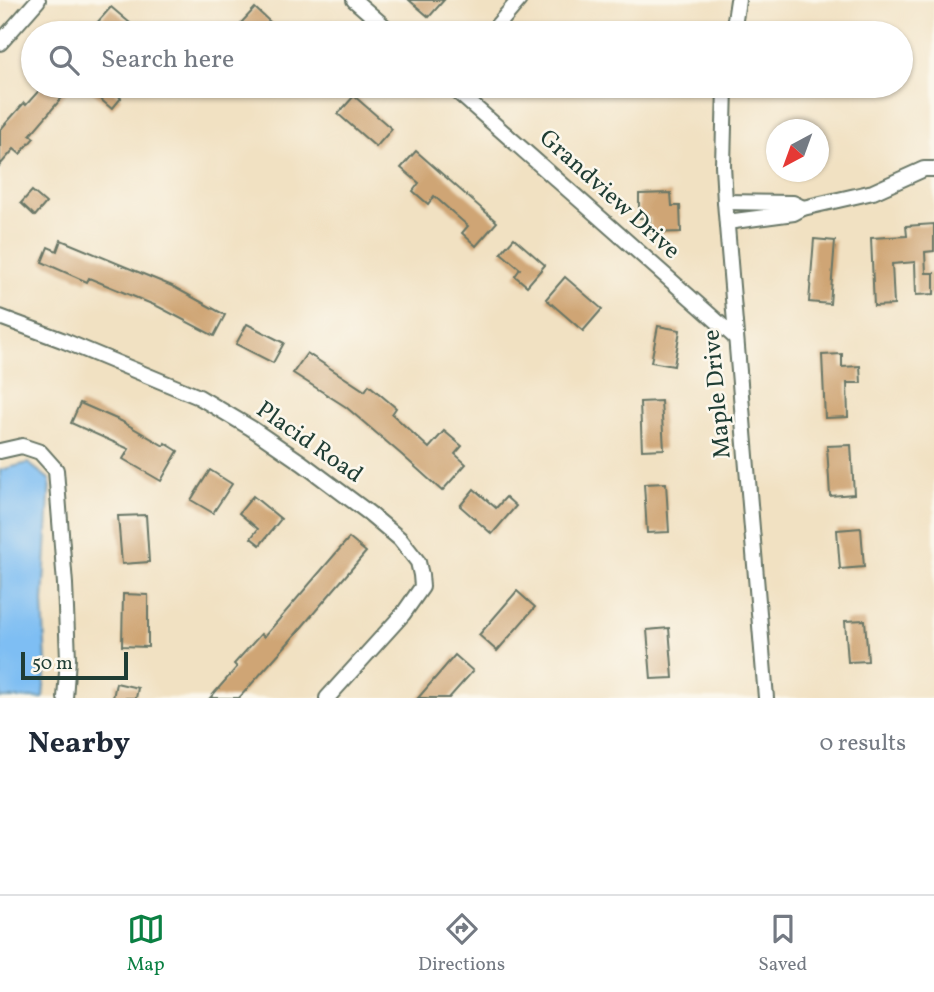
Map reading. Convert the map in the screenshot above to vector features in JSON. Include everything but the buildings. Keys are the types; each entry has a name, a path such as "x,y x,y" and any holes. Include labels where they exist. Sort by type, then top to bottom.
{"street":[{"path":"0,43 38,0"},
{"path":"354,0 378,21"},
{"path":"501,21 519,0"},
{"path":"735,21 738,0"},
{"name":"Grandview Drive","path":"465,98 736,338"},
{"name":"Maple Drive","path":"725,98 725,202 766,698"},
{"path":"727,222 794,213 803,208 873,192 924,169 934,169"},
{"path":"725,202 793,203 803,208"},
{"name":"Placid Road","path":"0,317 199,397 302,463 400,539 418,562 422,587 403,614 327,698"},
{"path":"0,451 22,446 40,452 56,470 65,583 68,659 65,698"}],"water":[{"path":"28,463 50,480 43,602 46,664 43,698 0,698 0,470"}]}
